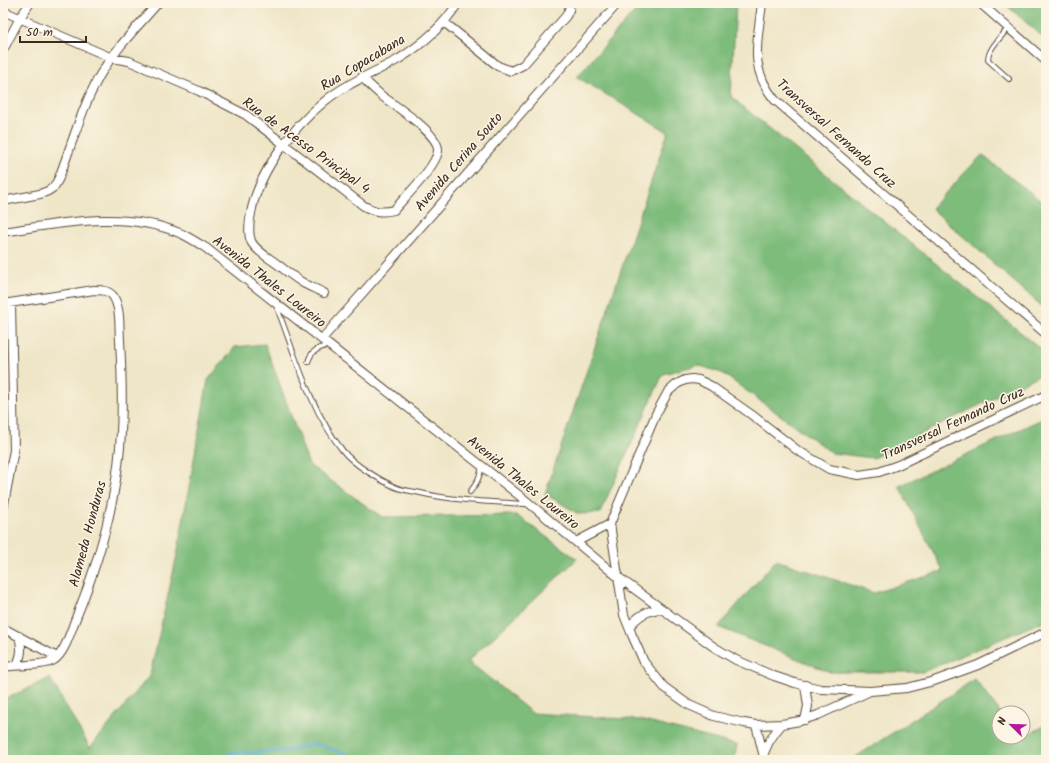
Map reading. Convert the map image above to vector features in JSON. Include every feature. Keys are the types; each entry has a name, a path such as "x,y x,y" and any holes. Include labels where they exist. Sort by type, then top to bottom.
{"street":[{"path":"3,50 30,3"},
{"path":"3,200 40,194 54,187 59,178 86,106 100,76 130,34 158,3"},
{"name":"Rua Copacabana","path":"324,293 304,283 259,251 252,243 250,238 249,223 256,192 284,144 305,120 325,101 362,77 400,58 422,43 444,22 458,3"},
{"path":"444,22 498,66 511,71 523,65 561,22 569,10 570,3"},
{"name":"Avenida Cerina Souto","path":"322,339 550,78 618,3"},
{"name":"Transversal Fernando Cruz","path":"762,3 756,54 757,68 761,80 775,100 1046,334"},
{"path":"980,3 1046,61"},
{"name":"Rua de Acesso Principal 4","path":"3,11 112,58 129,61 199,91 246,115 372,210 385,213 394,210 432,166 438,151 437,144 424,128 381,96 362,77"},
{"name":"Avenida Thales Loureiro","path":"3,232 77,221 122,220 160,227 182,234 206,248 274,301 482,465 618,577 714,647 736,660 774,676 821,688 870,691 907,688 934,681 978,665 1046,632"},
{"name":"Alameda Honduras","path":"7,303 94,290 107,291 112,296 117,307 122,376 122,410 120,447 115,485 102,538 85,595 65,645 58,657"},
{"path":"3,509 14,450 7,303"},
{"name":"Transversal Fernando Cruz","path":"610,524 656,414 668,392 677,384 685,380 699,380 711,386 814,461 829,469 859,475 879,472 898,465 1046,395"},
{"path":"576,542 610,524 624,615 631,624 644,662 664,688 689,705 714,716 756,725 782,724 805,720 870,691"},
{"path":"631,624 642,614 661,608"},
{"path":"3,628 58,657"},
{"path":"17,665 21,656 22,646 19,636"},
{"path":"3,667 49,662 58,657"},
{"path":"805,685 808,706 805,720"},
{"path":"763,756 777,729 782,724"},
{"path":"756,725 763,756"}],"lane":[{"path":"1008,28 990,52 988,60 1009,78"},
{"path":"274,301 314,405 344,452 369,473 396,487 428,495 459,500 530,504"},
{"path":"308,362 313,352 318,348 329,345"},
{"path":"470,492 477,483 482,465"}],"green space":[{"path":"642,3 736,3 731,97 1046,353 1046,372 873,458 832,453 722,373 698,365 663,374 600,513 579,514 545,494 668,132 577,77"},
{"path":"1004,3 1046,3 1046,40"},
{"path":"982,155 1046,205 1046,310 931,208"},
{"path":"265,344 309,465 382,517 516,515 577,559 468,661 532,713 640,720 737,745 734,760 3,760 3,700 50,678 90,748 150,675 177,555 208,380 235,347"},
{"path":"1046,417 1046,620 923,672 830,672 718,627 776,560 874,593 943,571 899,486"},
{"path":"975,679 995,705 991,705 991,745 1031,745 1031,733 1046,725 1046,760 851,760"}],"waterway":[{"path":"221,760 231,753 285,751 316,744 363,760"},
{"path":"444,760 453,757 482,760"}]}
